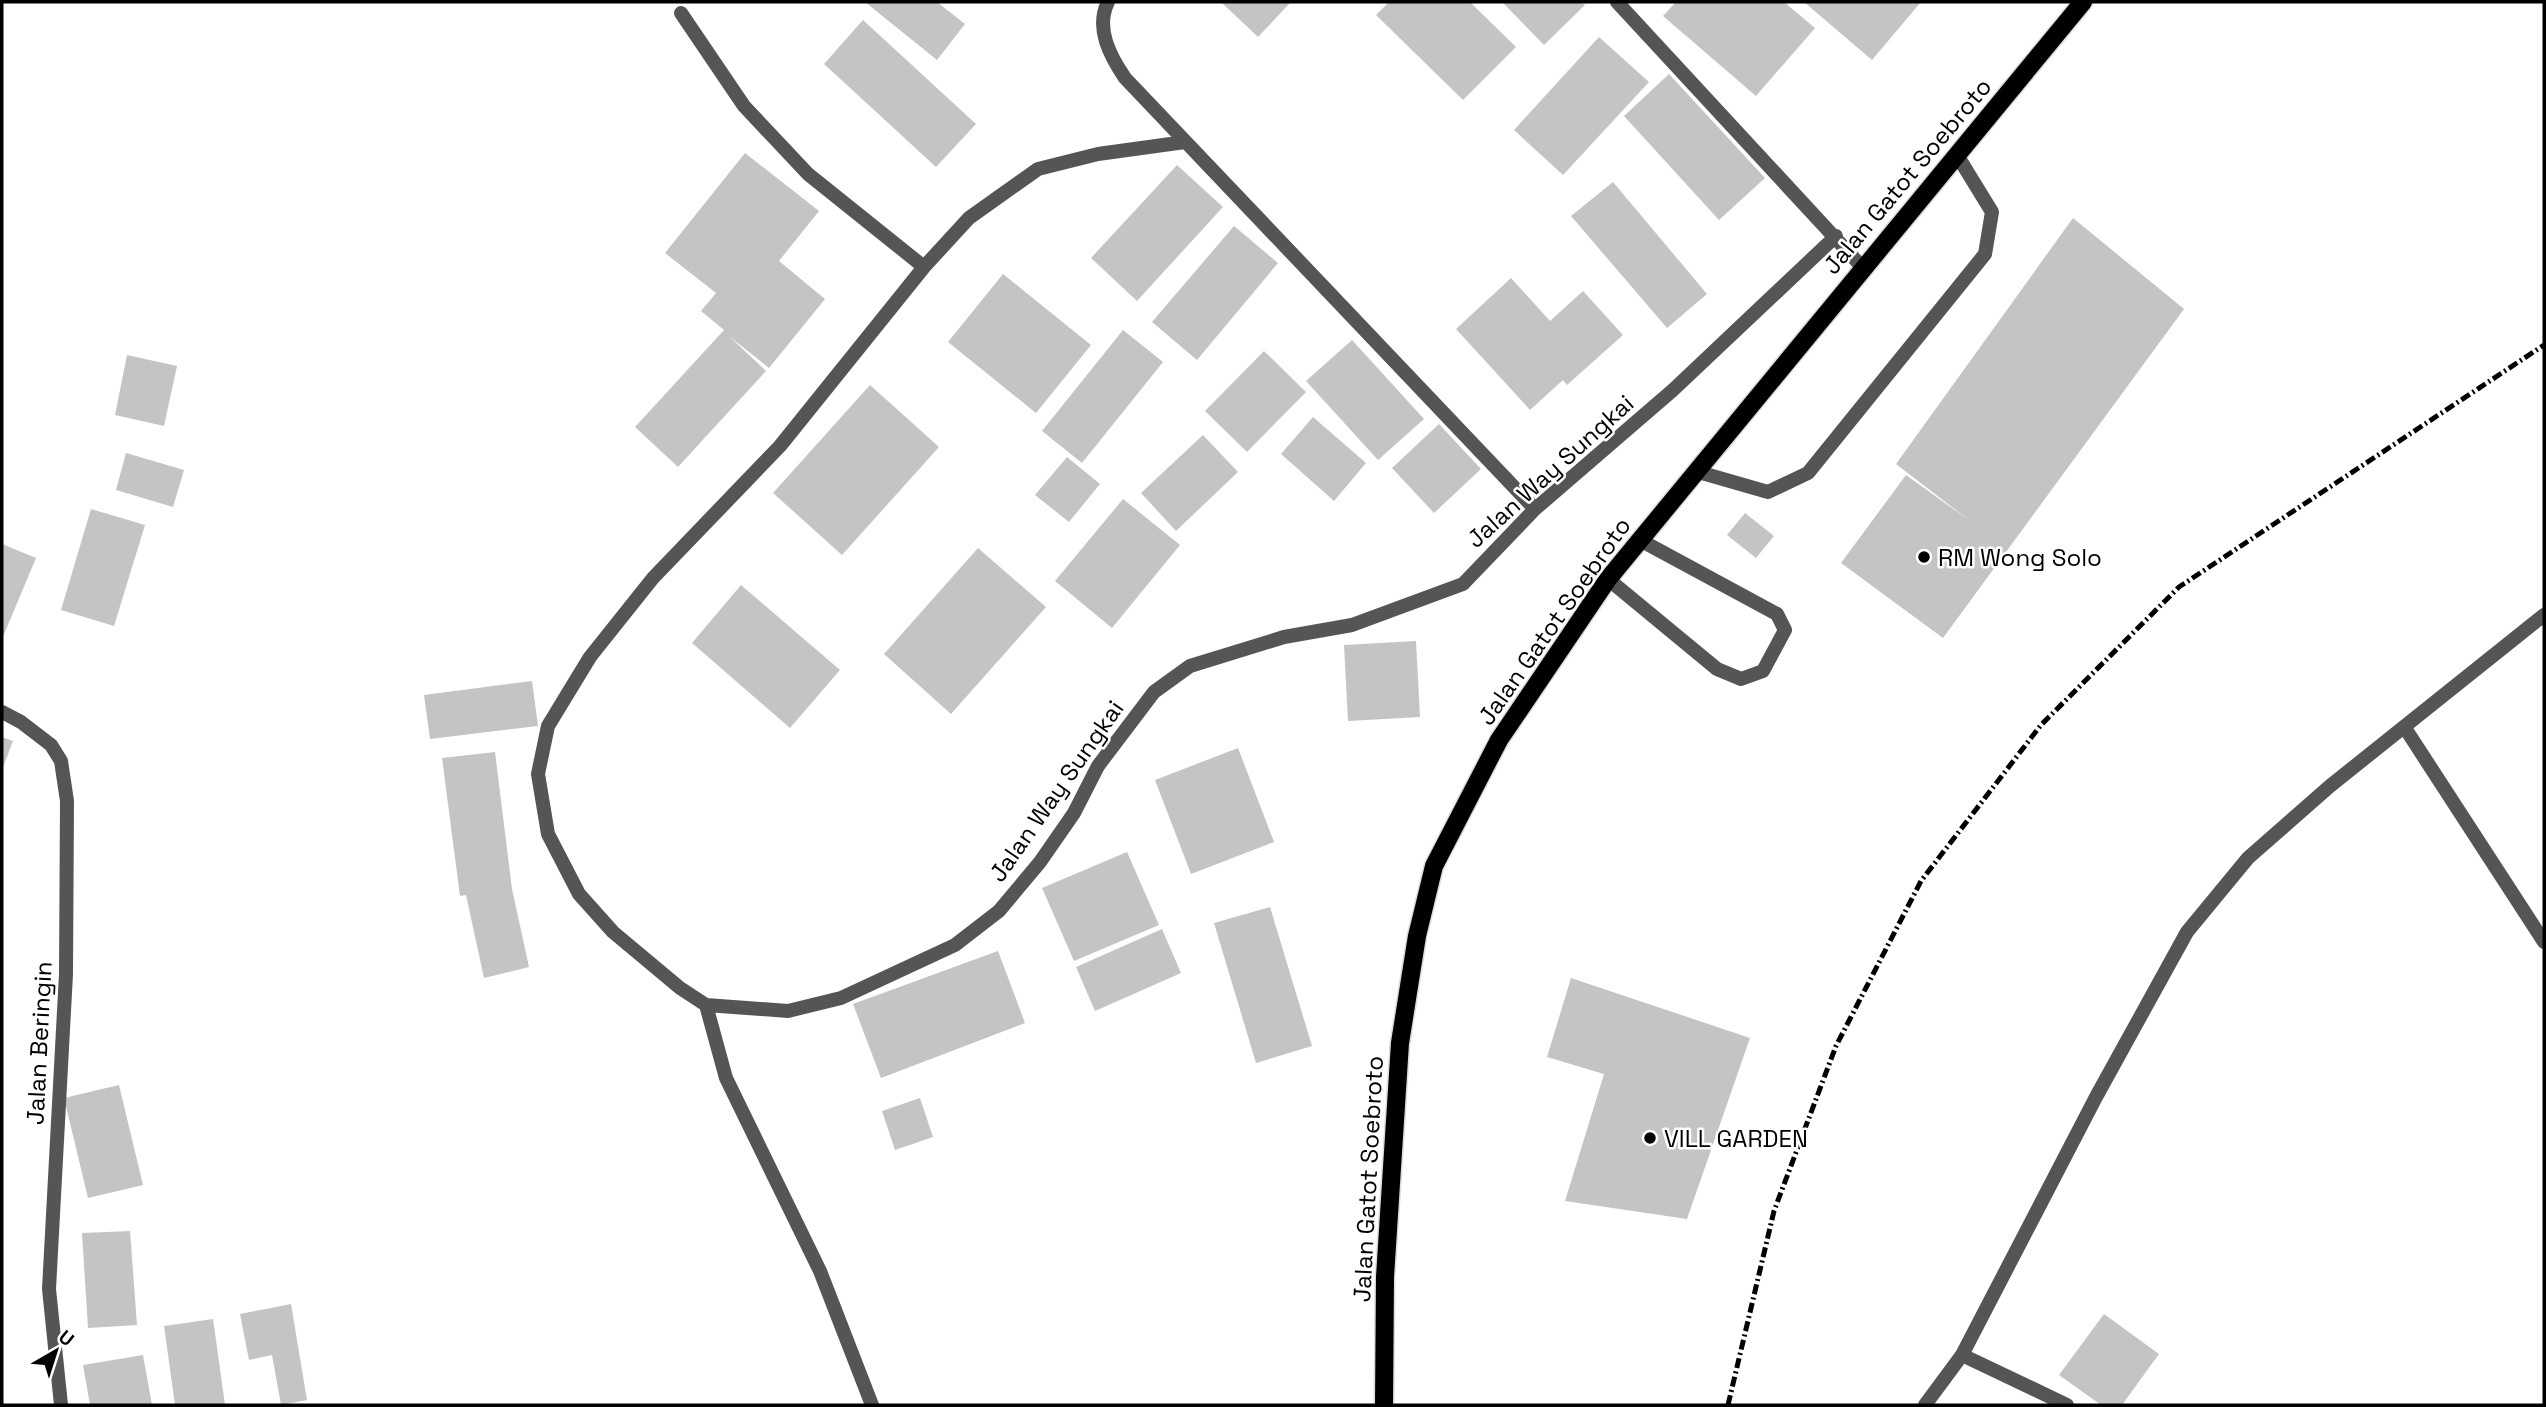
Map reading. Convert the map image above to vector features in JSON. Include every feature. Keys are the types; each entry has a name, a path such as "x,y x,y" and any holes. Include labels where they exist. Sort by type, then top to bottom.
{"main road":[{"name":"Jalan Gatot Soebroto","path":"1384,1405 1385,1277 1400,1043 1417,936 1434,866 1499,740 1608,579 2083,2"}],"street":[{"path":"1108,2 1103,11 1109,54 1125,78 1535,509"},
{"path":"1617,2 1863,268"},
{"path":"681,13 744,106 808,174 924,267"},
{"name":"Jalan Way Sungkai","path":"1185,142 1098,155 1038,169 969,218 924,267 780,446 653,578 590,657 548,726 538,774 548,834 579,894 613,932 680,988 706,1005 788,1011 841,998 955,945 999,911 1040,862 1074,813 1098,765 1154,692 1190,666 1284,637 1352,625 1463,584 1535,509 1673,390 1836,236"},
{"path":"1695,471 1768,492 1808,473 1986,254 1992,212 1957,155"},
{"path":"1608,579 1717,669 1741,679 1763,671 1785,630 1777,614 1640,540"},
{"path":"1925,1405 1962,1354 2096,1097 2187,932 2248,858 2330,786 2544,615"},
{"name":"Jalan Beringin","path":"2,712 21,722 51,745 61,761 66,801 66,974 49,1290 61,1405"},
{"path":"2405,728 2544,942"},
{"path":"706,1005 726,1078 820,1271 872,1405"},
{"path":"1962,1354 2067,1405"}],"building":[{"path":"865,2 937,2 965,24 937,60"},
{"path":"1221,2 1291,2 1258,37"},
{"path":"1389,2 1470,2 1516,47 1463,100 1376,15"},
{"path":"1502,2 1581,2 1585,5 1544,45"},
{"path":"1676,2 1784,2 1815,28 1756,96 1663,16"},
{"path":"1804,2 1921,2 1872,60"},
{"path":"863,20 976,124 936,167 824,64"},
{"path":"1599,37 1649,82 1563,175 1514,130"},
{"path":"1669,74 1765,178 1719,220 1624,116"},
{"path":"745,153 819,211 779,261 825,299 769,368 729,336 766,371 678,467 635,427 724,330 701,311 716,293 665,253"},
{"path":"1177,165 1223,207 1137,301 1091,258"},
{"path":"1613,182 1707,294 1667,328 1571,216"},
{"path":"2073,218 2184,309 1943,638 1841,563 1906,475 1970,521 1896,464"},
{"path":"1234,226 1278,263 1197,360 1152,322"},
{"path":"1003,274 1091,345 1036,413 948,342"},
{"path":"1511,278 1550,321 1583,291 1623,335 1567,385 1563,380 1530,410 1456,329"},
{"path":"1123,330 1163,362 1082,463 1042,431"},
{"path":"1352,340 1424,419 1378,460 1306,381"},
{"path":"1264,351 1306,392 1247,452 1205,411"},
{"path":"127,355 177,366 164,426 115,415"},
{"path":"870,385 939,447 842,555 773,493"},
{"path":"1313,417 1366,463 1334,501 1281,454"},
{"path":"1439,424 1481,469 1434,513 1392,468"},
{"path":"1203,435 1238,472 1176,531 1141,493"},
{"path":"126,453 184,470 173,507 116,490"},
{"path":"1067,457 1100,484 1069,522 1035,495"},
{"path":"1123,499 1180,545 1112,628 1055,581"},
{"path":"91,509 145,525 114,626 61,610"},
{"path":"1745,513 1774,536 1756,558 1727,535"},
{"path":"2,544 36,558 2,639"},
{"path":"978,548 1046,607 951,714 884,654"},
{"path":"741,585 840,670 790,728 692,643"},
{"path":"1416,641 1420,717 1348,721 1344,645"},
{"path":"532,681 538,726 430,739 424,695"},
{"path":"2,737 13,741 2,770"},
{"path":"1238,748 1274,842 1191,874 1155,780"},
{"path":"495,752 512,889 529,967 484,978 466,895 460,896 442,758"},
{"path":"1127,852 1159,925 1074,961 1042,888"},
{"path":"1270,907 1312,1046 1256,1063 1214,923"},
{"path":"1162,929 1181,973 1095,1011 1076,967"},
{"path":"998,951 1025,1023 881,1078 853,1004"},
{"name":"VILL GARDEN","path":"1571,978 1750,1038 1687,1219 1565,1201 1604,1074 1547,1057"},
{"path":"119,1085 143,1185 88,1198 64,1098"},
{"path":"920,1098 933,1137 895,1150 882,1111"},
{"path":"130,1231 137,1325 88,1328 82,1233"},
{"path":"291,1304 307,1400 281,1405 272,1355 249,1360 240,1314"},
{"path":"2104,1314 2159,1354 2122,1405 2101,1405 2059,1375"},
{"path":"213,1319 225,1405 175,1405 164,1326"},
{"path":"143,1355 152,1405 90,1405 83,1365"}],"railway":[{"path":"1728,1405 1774,1211 1836,1046 1921,881 2041,725 2179,587 2544,345"}],"place":[{"name":"RM Wong Solo","path":"1924,557"},
{"name":"VILL GARDEN","path":"1650,1138"}]}
